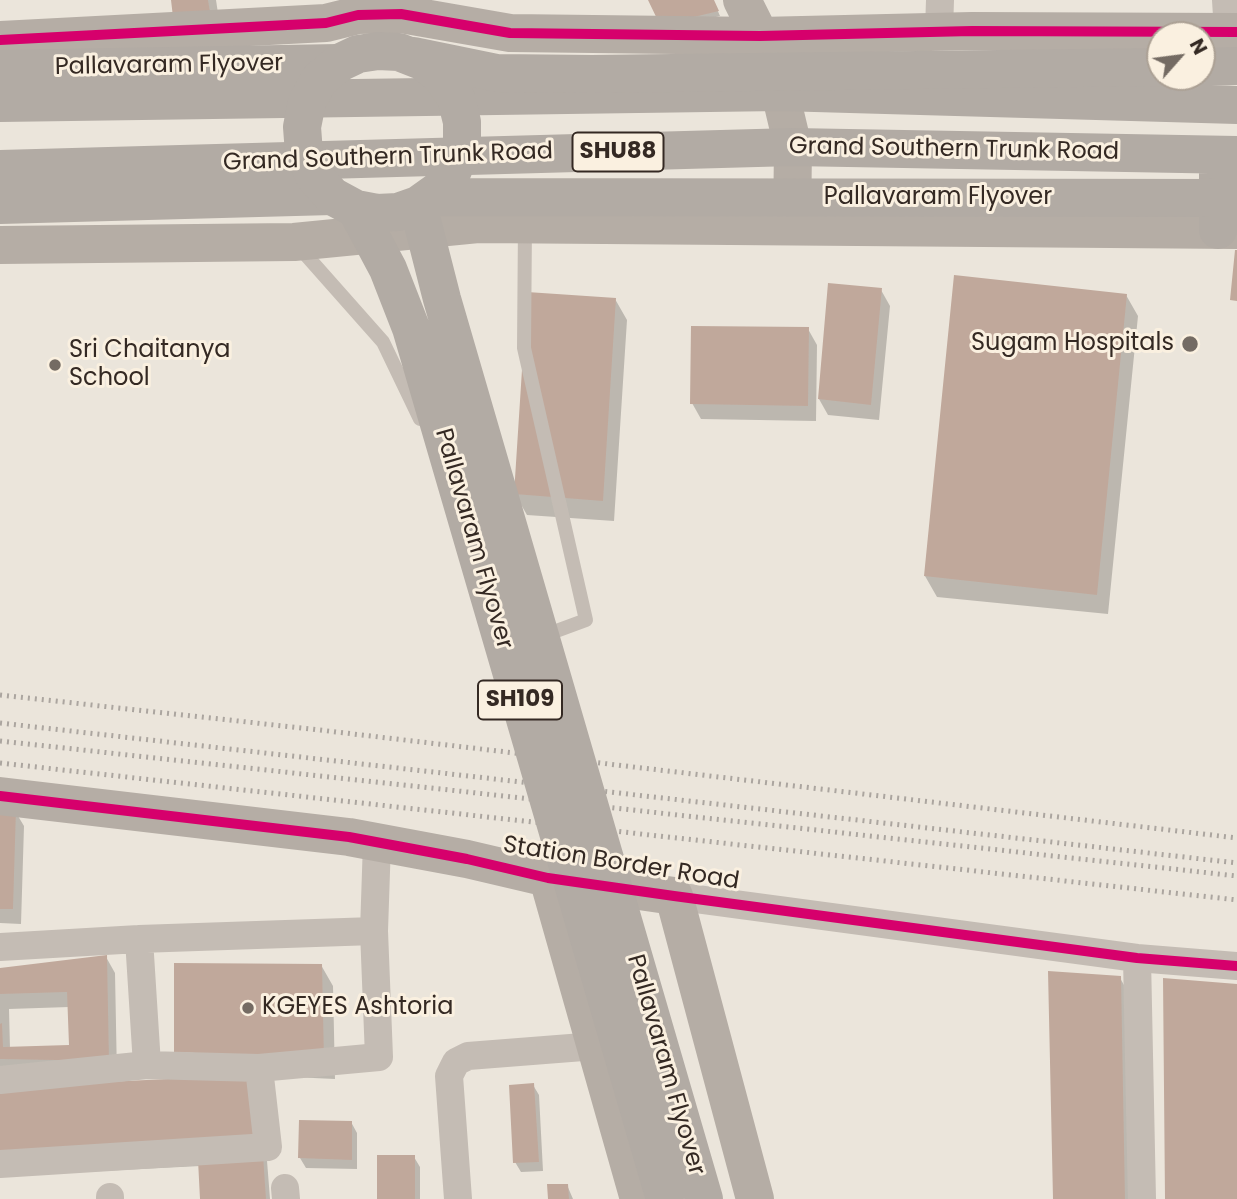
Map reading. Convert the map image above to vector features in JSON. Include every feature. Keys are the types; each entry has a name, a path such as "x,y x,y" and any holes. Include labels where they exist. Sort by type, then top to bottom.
{"main road":[{"path":"1216,51 1232,33"},
{"name":"Pallavaram Flyover","path":"665,1199 411,328 388,269 353,213 315,177 304,153 302,127 307,102 320,80 339,63 358,54 378,51 399,52 497,72 592,74 1146,67"},
{"name":"Pallavaram Flyover","path":"0,205 398,212 424,201 439,190 453,170 462,147 462,122 456,98 442,77 422,61 399,52"},
{"name":"Pallavaram Flyover","path":"0,69 339,63"},
{"name":"Grand Southern Trunk Road","path":"0,103 780,92 1237,105"},
{"name":"Grand Southern Trunk Road","path":"0,169 793,147 1227,155"},
{"path":"1227,155 1231,219"},
{"name":"Pallavaram Flyover","path":"424,201 1231,219"},
{"name":"Pallavaram Flyover","path":"424,201 446,312 704,1199"}],"street":[{"path":"0,40 326,23 357,8 510,33 757,9 846,50 900,59 919,76 930,96"},
{"path":"757,9 793,147 792,226"},
{"path":"815,34 940,16 1232,33"},
{"path":"0,245 294,242 353,213 478,224 792,226 1231,219"},
{"name":"Station Border Road","path":"0,796 349,836 548,877 674,896 1137,958 1237,966"},
{"path":"0,1080 147,1065 259,1068 379,1057 374,931 377,842"},
{"path":"548,877 639,1199"},
{"path":"674,896 755,1199"},
{"path":"0,947 374,931"},
{"path":"139,939 147,1065"},
{"path":"1137,958 1142,1199"},
{"path":"458,1199 449,1076 456,1062 468,1056 596,1046"},
{"path":"0,1164 268,1147 259,1068"}],"lane":[{"path":"489,655 586,620 524,348 525,224"},
{"path":"294,242 383,342 417,412 425,437"}],"building":[{"path":"171,0 208,0 210,12 173,17"},
{"path":"648,0 714,0 719,11 660,25"},
{"path":"1237,250 1237,301 1230,300"},
{"path":"954,275 1127,294 1097,595 924,576"},
{"path":"828,283 882,288 871,405 818,399"},
{"path":"527,292 616,298 603,501 514,494"},
{"path":"691,326 809,327 808,406 690,404"},
{"path":"0,809 16,809 13,909 0,909"},
{"path":"107,955 109,1061 0,1059 2,1023 3,1047 69,1045 67,992 0,994 0,968"},
{"name":"KGEYES Ashtoria","path":"174,963 322,964 324,1059 174,1052"},
{"path":"1048,971 1121,976 1125,1199 1053,1199"},
{"path":"1163,978 1237,984 1237,1199 1165,1199"},
{"path":"251,1075 255,1143 0,1155 0,1087"},
{"path":"534,1083 539,1162 513,1163 509,1085"},
{"path":"299,1120 352,1121 352,1160 298,1158"},
{"path":"263,1155 266,1199 200,1199 198,1160"},
{"path":"377,1155 415,1155 415,1199 377,1199"},
{"path":"547,1184 568,1184 569,1199 548,1199"}],"railway":[{"path":"0,695 1237,838"},
{"path":"0,723 1237,863"},
{"path":"0,741 1237,876"},
{"path":"0,763 1237,900"}],"cycle path":[{"path":"0,40 326,23 358,15 401,14 510,33 760,36 972,31 1237,32"},
{"path":"0,796 349,837 467,859 548,878 674,896 1137,958 1237,966"}],"place":[{"name":"Sugam Hospitals","path":"1190,344"},
{"name":"Sri Chaitanya School","path":"55,365"},
{"name":"KGEYES Ashtoria","path":"248,1008"}]}
